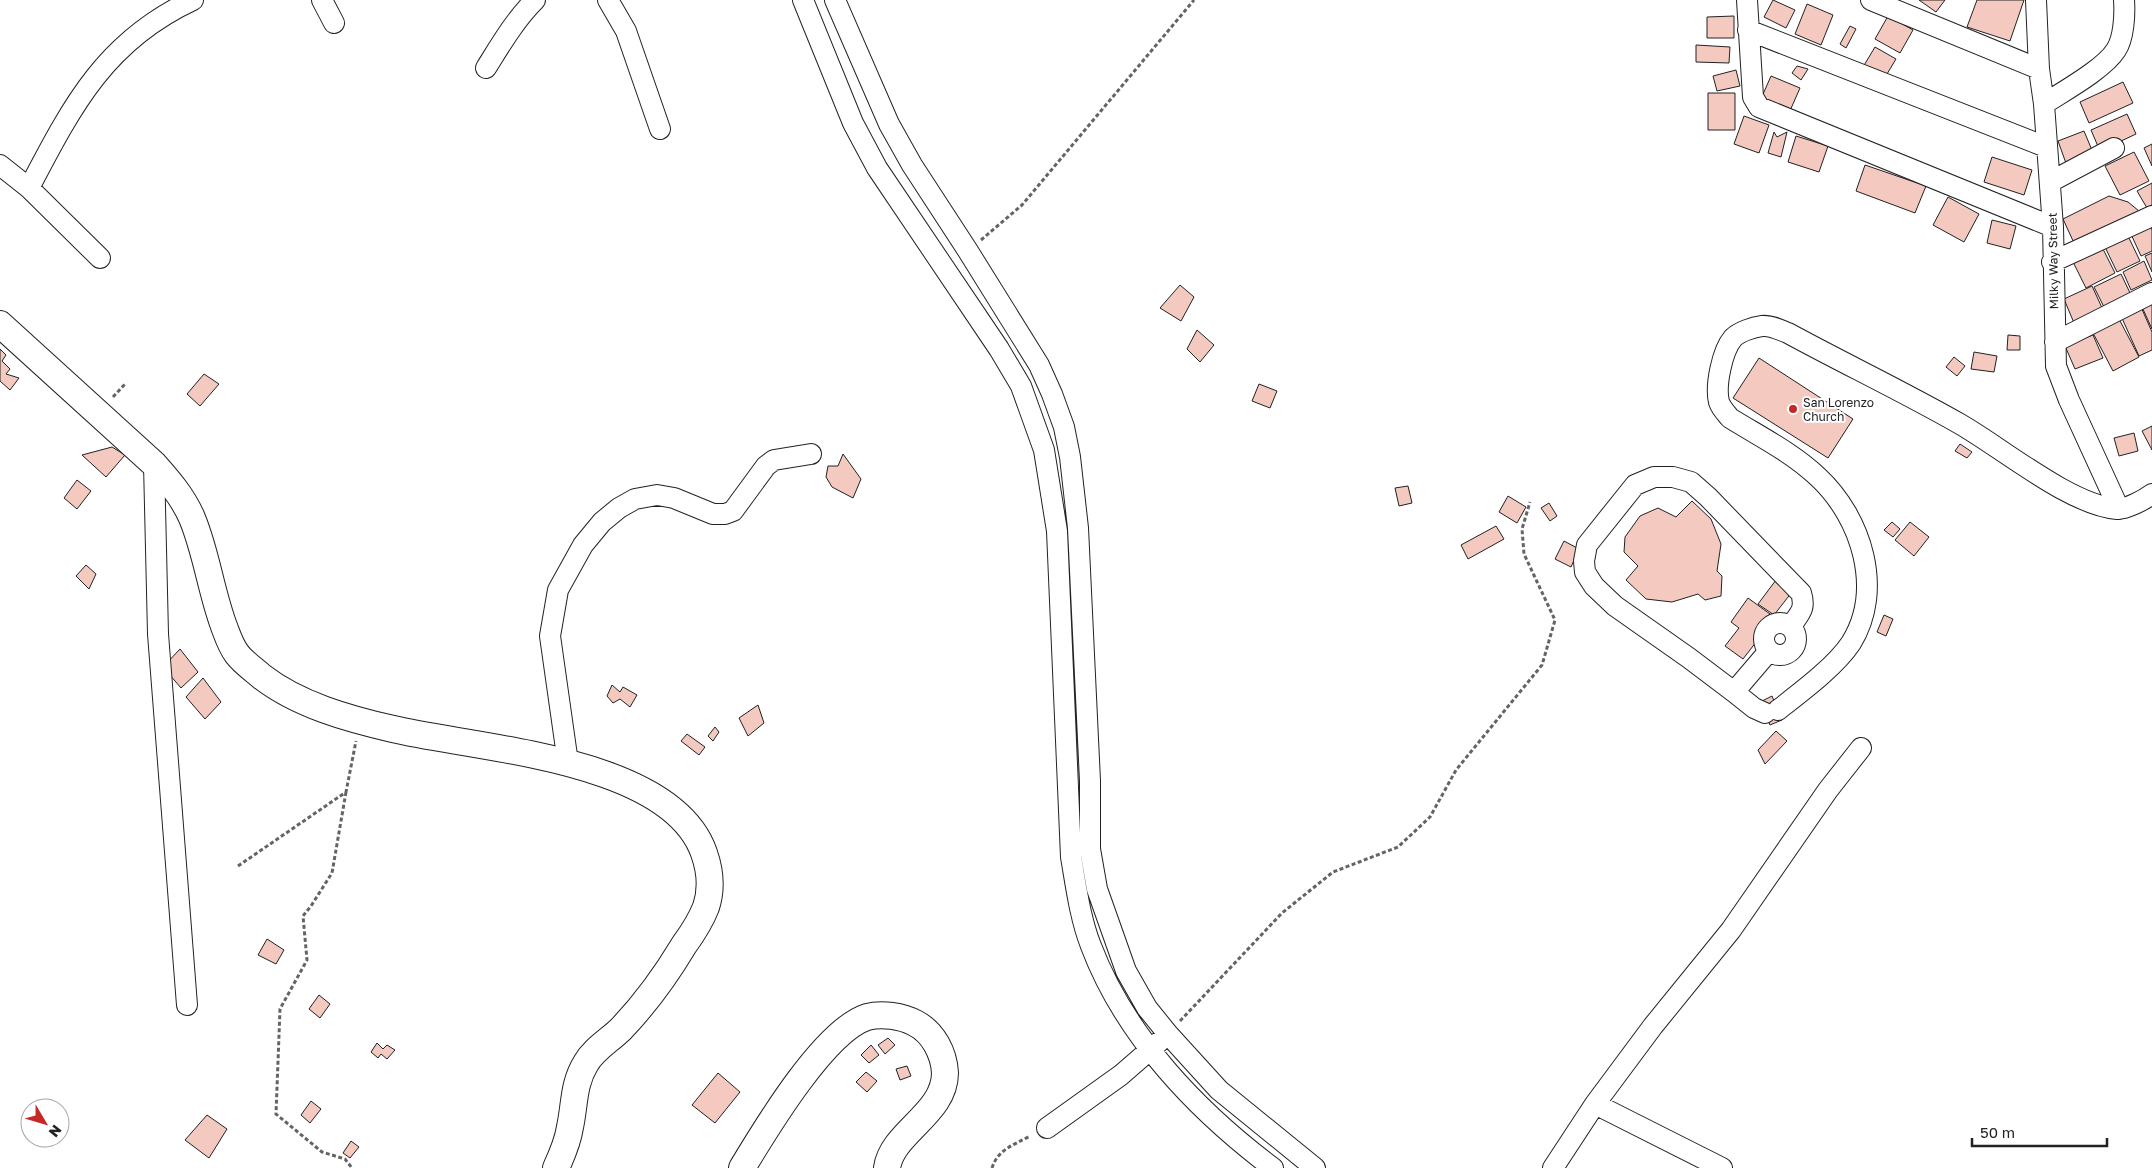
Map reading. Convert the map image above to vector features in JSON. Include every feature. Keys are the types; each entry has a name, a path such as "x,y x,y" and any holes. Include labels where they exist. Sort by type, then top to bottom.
{"main road":[{"path":"0,324 154,464 174,486 191,518 203,549 219,613 236,654 263,678 286,692 360,721 397,730 490,746 568,763 608,775 629,784 671,809 690,826 701,844 707,861 710,884 706,908 693,932 658,984 620,1030 588,1059 577,1078 570,1126 562,1155 556,1168"},
{"path":"742,1168 766,1128 804,1074 832,1043 848,1028 867,1017 881,1016 907,1019 928,1033 941,1052 945,1076 941,1090 931,1108 897,1145 888,1159 887,1168"}],"street":[{"path":"30,188 64,121 93,78 137,33 170,11 193,0"},
{"path":"322,0 334,23"},
{"path":"486,68 504,38 524,11 535,0"},
{"path":"608,0 626,30 660,129"},
{"path":"803,0 857,130 877,168 945,272 999,349 1021,386 1044,450 1057,531 1066,785 1071,857 1079,904 1090,945 1108,984 1150,1050 1193,1098 1238,1142 1273,1168"},
{"path":"835,0 889,124 912,165 1039,365 1064,427 1070,457 1078,528 1090,781 1090,849 1098,889 1126,971 1147,1008 1219,1090 1288,1148 1315,1168"},
{"path":"1747,0 1754,102 1765,110 2053,228"},
{"path":"1870,0 2039,69"},
{"name":"Milky Way Street","path":"2036,0 2039,69 2044,104 2053,228 2052,262 2056,366 2060,380 2119,509"},
{"path":"2044,104 2102,64 2118,48 2121,38 2124,0"},
{"path":"1748,30 2046,147"},
{"path":"2050,182 2114,148"},
{"path":"0,166 30,188 100,258"},
{"path":"2052,262 2152,216"},
{"path":"945,272 968,251"},
{"path":"2055,342 2152,293"},
{"path":"1734,692 1769,651 1781,655 1793,650 1797,638 1791,626 1801,613 1804,604 1801,593 1708,497 1691,482 1673,476 1654,477 1635,485 1587,545 1584,561 1585,572 1594,586 1616,606 1689,658 1754,708 1771,711 1806,688 1851,643 1868,596 1866,563 1856,534 1832,492 1818,476 1800,462 1730,418 1723,409 1718,393 1722,363 1733,338 1742,333 1763,326 1773,327 1788,333 1954,421 2059,486 2086,500 2119,509 2152,494"},
{"path":"568,763 550,636 558,590 587,539 602,522 619,508 635,499 657,495 674,498 713,514 725,514 733,511 766,466 774,460 811,454"},
{"path":"154,464 158,634 187,1005"},
{"path":"1057,531 1078,528"},
{"path":"1553,1168 1594,1104 1653,1026 1731,930 1828,790 1861,748"},
{"path":"1066,785 1090,781"},
{"path":"1047,1128 1121,1075 1168,1034"},
{"path":"1594,1104 1722,1168"}],"path":[{"path":"968,251 1022,205 1194,0"},
{"path":"1168,1034 1282,913 1332,872 1398,846 1430,817 1456,770 1542,665 1555,620 1524,554 1522,529 1530,502"},
{"path":"352,1168 345,1159 322,1152 276,1114 280,1009 307,960 303,916 332,873 360,721"},
{"path":"238,866 346,792"},
{"path":"992,1168 996,1157 1005,1148 1047,1128"}],"building":[{"path":"1773,0 1795,10 1786,28 1764,17"},
{"path":"1919,0 1945,0 1936,12"},
{"path":"1977,0 2024,0 2010,41 1967,27"},
{"path":"1807,4 1833,15 1821,45 1795,34"},
{"path":"1734,16 1734,38 1707,38 1707,17"},
{"path":"1888,16 1913,30 1900,53 1875,39"},
{"path":"1850,26 1856,29 1846,48 1840,44"},
{"path":"1696,45 1730,47 1729,63 1696,62"},
{"path":"1875,47 1896,59 1884,79 1863,67"},
{"path":"1797,66 1808,69 1801,80 1792,73"},
{"path":"1736,70 1740,86 1717,91 1713,76"},
{"path":"1771,76 1800,88 1789,113 1760,101"},
{"path":"2123,82 2133,103 2089,123 2080,102"},
{"path":"1708,93 1735,93 1735,130 1708,130"},
{"path":"2127,114 2136,134 2100,151 2091,130"},
{"path":"1744,116 1769,125 1759,153 1734,144"},
{"path":"2084,131 2094,155 2067,166 2058,141"},
{"path":"1774,132 1777,137 1787,132 1781,157 1768,153"},
{"path":"1796,136 1828,146 1819,172 1788,162"},
{"path":"2152,144 2152,166 2144,148"},
{"path":"2134,152 2149,181 2120,195 2105,166"},
{"path":"1992,157 2032,170 2024,195 1984,182"},
{"path":"1865,165 1926,186 1915,213 1856,191"},
{"path":"2152,183 2152,205 2147,208 2137,191"},
{"path":"2109,196 2128,202 2139,211 2074,243 2063,219"},
{"path":"1948,197 1979,214 1964,242 1933,225"},
{"path":"1992,220 2016,226 2010,249 1987,243"},
{"path":"2149,223 2152,230 2152,251 2141,256 2130,232"},
{"path":"2128,236 2140,261 2117,272 2105,247"},
{"path":"2102,247 2115,273 2086,288 2073,262"},
{"path":"2152,253 2152,272 2145,256"},
{"path":"2144,261 2152,280 2131,290 2123,272"},
{"path":"2121,274 2131,295 2104,307 2094,287"},
{"path":"1180,285 1194,297 1181,321 1160,308"},
{"path":"2092,286 2103,310 2074,323 2064,299"},
{"path":"2152,302 2152,329 2142,307"},
{"path":"2141,307 2152,332 2152,350 2139,356 2121,316"},
{"path":"2119,319 2139,357 2113,371 2093,333"},
{"path":"1197,330 1214,345 1200,362 1187,349"},
{"path":"2008,335 2020,336 2020,350 2007,350"},
{"path":"2093,335 2103,358 2075,369 2065,346"},
{"path":"0,349 6,355 2,361 10,369 6,374 19,378 10,390 0,381"},
{"path":"1974,352 1997,356 1994,372 1971,369"},
{"path":"1954,357 1965,366 1957,376 1946,367"},
{"name":"San Lorenzo Church","path":"1759,358 1853,419 1828,458 1733,398"},
{"path":"204,374 219,384 200,406 187,394"},
{"path":"1259,384 1277,391 1270,408 1252,401"},
{"path":"2152,426 2152,450 2142,431"},
{"path":"2134,433 2138,451 2119,456 2114,438"},
{"path":"1960,444 1972,452 1967,458 1955,451"},
{"path":"112,447 125,455 106,477 82,455"},
{"path":"843,454 861,479 853,498 832,487 826,477 828,466 838,466"},
{"path":"77,480 91,491 77,509 64,498"},
{"path":"1408,486 1412,503 1399,506 1395,488"},
{"path":"1508,496 1526,507 1517,523 1499,512"},
{"path":"1692,501 1711,519 1721,544 1717,571 1722,576 1721,596 1705,600 1698,594 1672,602 1646,599 1626,580 1638,566 1624,552 1625,537 1640,516 1658,508 1676,517"},
{"path":"1549,503 1557,516 1550,521 1541,508"},
{"path":"1892,522 1900,529 1893,537 1884,530"},
{"path":"1910,522 1929,537 1914,556 1895,540"},
{"path":"1496,526 1504,539 1468,559 1461,545"},
{"path":"1564,541 1579,549 1571,567 1555,559"},
{"path":"86,565 96,574 89,589 76,576"},
{"path":"1776,580 1792,592 1774,615 1758,604"},
{"path":"1748,598 1770,614 1756,633 1760,637 1743,659 1725,646 1739,628 1731,622"},
{"path":"1884,615 1893,619 1886,636 1877,632"},
{"path":"180,649 198,672 181,688 163,667"},
{"path":"203,678 221,702 205,719 186,697"},
{"path":"612,685 620,692 623,687 637,695 630,707 620,699 613,703 607,696"},
{"path":"1772,696 1782,720 1770,725 1760,702"},
{"path":"758,705 764,723 748,736 739,718"},
{"path":"715,727 719,732 713,741 708,736"},
{"path":"1776,731 1787,741 1765,764 1758,750"},
{"path":"687,734 705,747 699,755 681,741"},
{"path":"267,939 284,950 276,964 258,955"},
{"path":"319,995 330,1004 320,1018 309,1009"},
{"path":"888,1038 895,1045 885,1054 878,1045"},
{"path":"377,1043 383,1049 387,1045 395,1050 387,1059 381,1054 378,1058 371,1052"},
{"path":"871,1045 879,1055 869,1063 861,1055"},
{"path":"907,1066 911,1076 900,1080 896,1069"},
{"path":"866,1072 877,1081 867,1092 856,1082"},
{"path":"718,1073 740,1092 715,1123 692,1105"},
{"path":"311,1101 321,1109 310,1123 301,1115"},
{"path":"207,1115 227,1129 209,1158 185,1140"},
{"path":"351,1141 359,1147 350,1158 343,1153"}],"place":[{"name":"San Lorenzo Church","path":"1793,409"}]}
